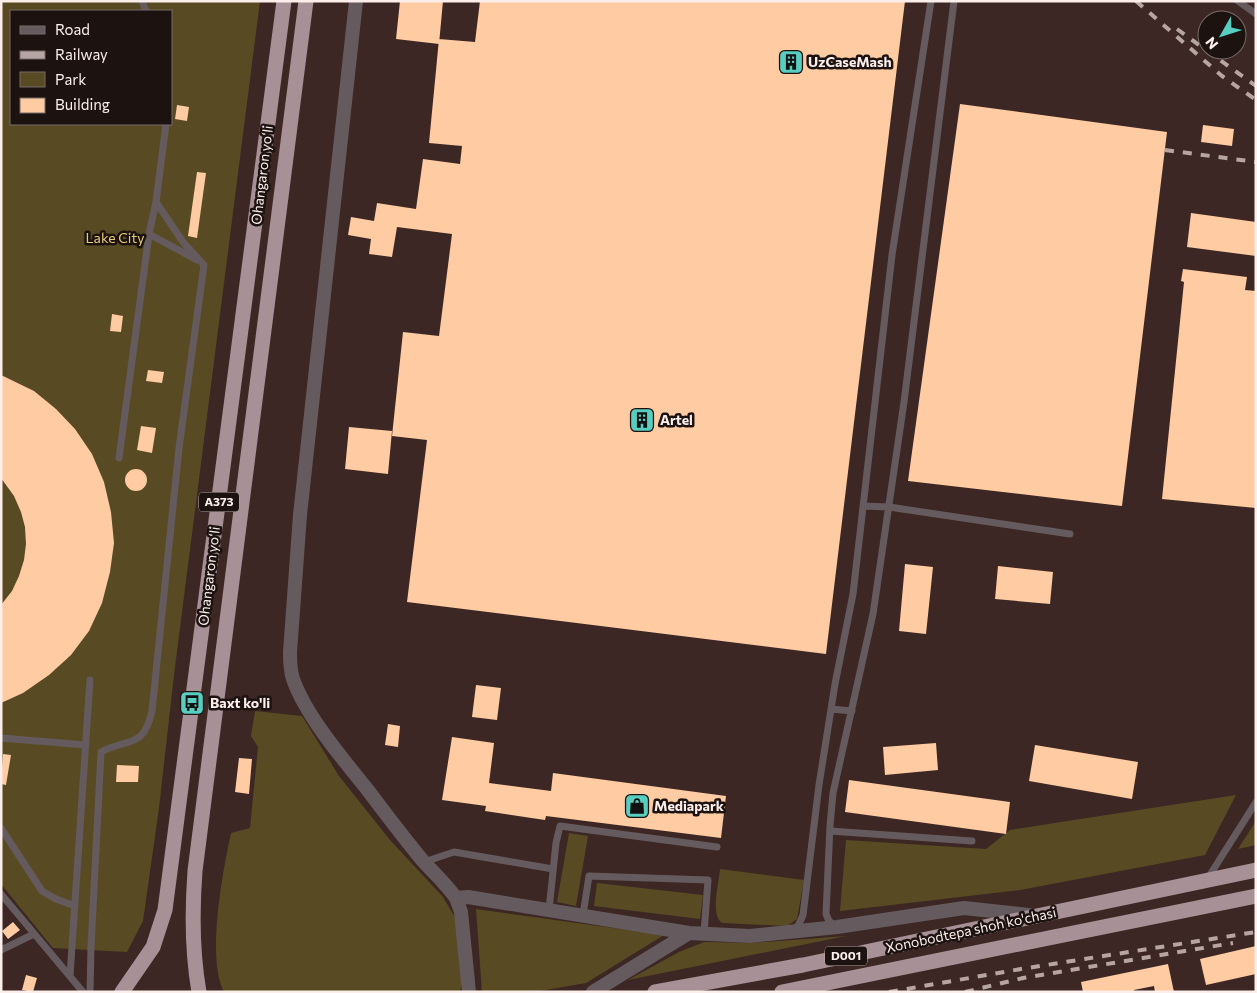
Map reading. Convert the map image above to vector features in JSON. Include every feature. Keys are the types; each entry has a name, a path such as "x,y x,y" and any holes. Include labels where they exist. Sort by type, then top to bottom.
{"highway":[{"name":"Ohangaron yoʻli","path":"122,992 153,947 165,910 284,1"},
{"name":"Ohangaron yoʻli","path":"199,992 195,961 193,917 195,871 306,1"},
{"name":"Xonobodtepa shoh ko'chasi","path":"655,992 803,965 1256,870"},
{"name":"Xonobodtepa shoh ko'chasi","path":"782,992 1256,896"},
{"path":"1034,917 1038,941"},
{"path":"195,961 207,992"}],"street":[{"path":"356,1 300,516 291,625 290,666 298,690 324,734 424,862 444,881 456,898 461,912 469,992"},
{"path":"456,898 468,897 689,933 750,936 837,927 964,908 1034,917"},
{"path":"593,992 689,933"}],"lane":[{"path":"791,933 799,924 803,915 819,785 831,709 853,594 892,255 930,1"},
{"path":"837,927 829,921 826,914 833,793 873,614 930,203 954,1"},
{"path":"1238,1 1256,14"},
{"path":"119,458 149,234 156,202 166,125"},
{"path":"156,202 183,242 204,265"},
{"path":"149,234 204,265"},
{"path":"90,992 101,752 113,746 134,741 140,737 148,726 152,711 179,448 204,265"},
{"path":"863,506 889,507 1070,534"},
{"path":"70,976 90,680"},
{"path":"831,709 852,712"},
{"path":"1,738 86,745"},
{"path":"1206,880 1256,802"},
{"path":"549,910 560,826 717,847"},
{"path":"1,828 42,891 75,906"},
{"path":"830,831 972,842"},
{"path":"424,862 454,852 553,869"},
{"path":"583,915 589,876 708,880 704,933"},
{"path":"1,894 83,992"},
{"path":"1,950 34,934"}],"green space":[{"name":"Lake City","path":"1,1 260,1 174,675 159,808 143,921 127,952 53,948 1,884"},
{"path":"255,711 302,716 339,776 390,840 443,897 456,919 463,979 460,992 224,992 216,958 218,914 231,833 250,828 258,747 251,736"},
{"path":"1236,795 1205,855 1020,890 840,911 846,840 986,849 1010,830"},
{"path":"1256,821 1256,845 1238,849"},
{"path":"569,833 588,836 576,906 557,902"},
{"path":"720,869 804,880 797,919 787,926 722,923 716,913"},
{"path":"597,883 703,895 700,919 594,906"},
{"path":"476,909 664,935 586,983 534,992 482,992"},
{"path":"846,936 628,980 679,952 704,942 751,943"}],"building":[{"path":"400,1 443,1 439,44 396,39"},
{"name":"Artel","path":"480,1 905,1 826,654 407,602 427,440 392,436 403,332 439,336 452,234 397,227 392,257 369,254 371,239 348,235 351,217 374,221 377,203 416,209 423,159 460,164 462,146 429,143 439,39 475,42"},
{"path":"960,104 1167,132 1122,506 908,481"},
{"path":"177,105 189,107 187,121 175,119"},
{"path":"1203,125 1234,129 1232,146 1201,142"},
{"path":"197,172 206,173 197,238 188,236"},
{"path":"1191,213 1256,222 1256,256 1187,247"},
{"path":"1183,269 1247,277 1245,290 1256,291 1256,508 1162,499 1184,282 1181,281"},
{"path":"112,314 123,316 121,332 110,331"},
{"path":"148,370 164,372 162,383 146,381"},
{"path":"1,375 34,391 56,409 75,429 92,454 104,482 111,512 114,543 110,572 102,603 89,631 71,655 49,675 23,693 1,703 1,605 12,591 19,576 26,544 25,527 21,512 14,496 1,478"},
{"path":"141,426 156,428 152,453 137,450"},
{"path":"349,427 392,431 388,474 345,469"},
{"path":"136,469 144,472 147,480 144,488 136,491 128,488 125,480 128,472"},
{"path":"905,564 933,567 926,634 899,631"},
{"path":"998,566 1053,572 1050,604 995,599"},
{"path":"476,685 501,688 497,720 472,717"},
{"path":"388,724 400,726 398,747 385,745"},
{"path":"452,737 494,743 489,783 551,791 553,773 726,796 721,838 546,816 545,820 485,811 486,806 442,800"},
{"path":"936,743 938,770 885,775 883,747"},
{"path":"1035,745 1138,762 1132,799 1029,781"},
{"path":"3,754 11,755 6,785 1,784"},
{"path":"239,758 252,759 249,794 235,792"},
{"path":"117,765 139,766 138,782 116,782"},
{"path":"849,780 1010,802 1006,834 845,812"},
{"path":"13,922 20,930 8,939 2,931"},
{"path":"1256,946 1256,974 1206,985 1200,959"},
{"path":"1168,964 1174,992 1155,992 1154,986 1134,990 1134,992 1083,992 1081,982"},
{"path":"26,975 37,978 33,992 22,990"}],"railway":[{"path":"1136,1 1222,76 1256,100"},
{"path":"1177,29 1256,86"},
{"path":"1165,150 1256,162"},
{"path":"889,992 1256,932"},
{"path":"965,992 1023,978 1233,943"}],"place":[{"name":"UzCaseMash","path":"791,62"},
{"name":"Artel","path":"642,420"},
{"name":"Baxt ko'li","path":"192,703"},
{"name":"Mediapark","path":"637,806"}]}
